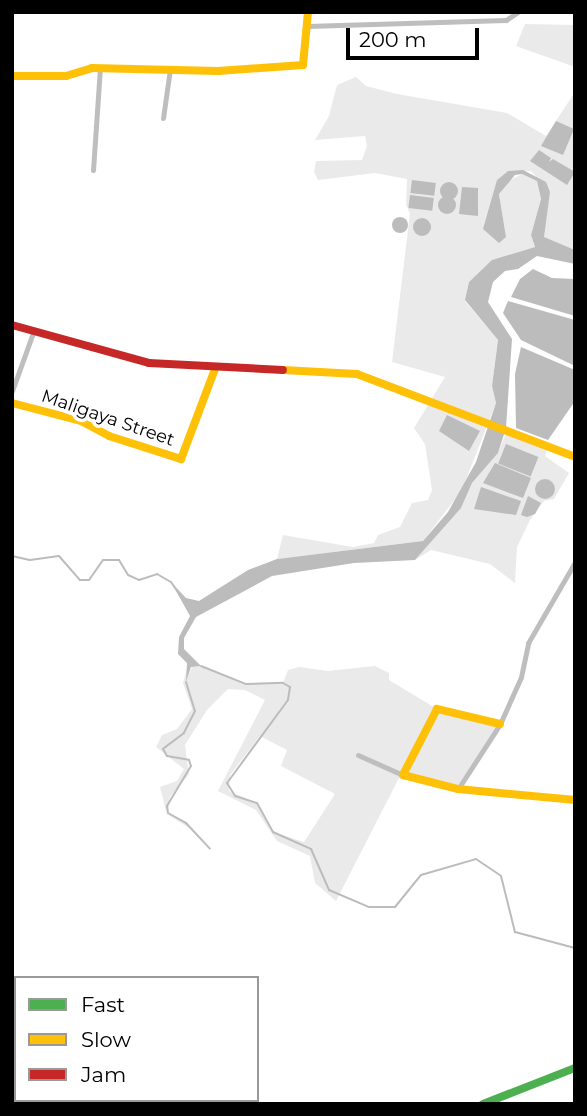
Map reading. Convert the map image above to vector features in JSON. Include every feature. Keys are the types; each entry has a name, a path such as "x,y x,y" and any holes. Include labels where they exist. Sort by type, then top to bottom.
{"street":[{"path":"12,76 66,76 100,68 218,71 306,63 308,12"},
{"path":"307,26 506,20 518,12"},
{"path":"93,170 100,68"},
{"path":"163,118 170,69"},
{"path":"12,325 149,363 215,369 357,374 575,457"},
{"path":"12,391 34,330"},
{"name":"Maligaya Street","path":"12,402 81,421 109,436 181,459 187,454 215,369"},
{"path":"458,789 500,724 521,677 528,643 575,562"},
{"path":"403,775 437,709 500,724"},
{"path":"358,755 403,775 458,789 575,800"},
{"path":"483,1104 575,1068"}],"shaded area":[{"path":"525,24 575,25 575,67 516,46"},
{"path":"356,77 366,86 397,94 507,113 546,136 575,92 575,250 543,237 550,192 531,171 508,171 497,180 486,222 506,237 499,194 508,181 522,174 537,181 541,199 531,235 535,247 493,260 469,282 465,301 498,340 492,386 496,403 462,490 423,541 277,559 283,535 353,547 374,543 378,535 400,527 412,503 428,500 432,490 425,444 414,428 445,377 392,362 410,213 406,205 407,179 375,173 318,180 314,172 316,161 362,160 367,146 365,136 315,140 329,116 337,85"},
{"path":"556,121 574,129 563,155 541,146"},
{"path":"539,150 551,158 549,162 553,159 575,172 567,185 530,161"},
{"path":"523,170 546,182 550,192 544,237 575,250 575,264 537,256 518,269 505,271 493,282 488,302 512,339 506,428 498,453 472,483 461,508 415,560 354,563 272,576 196,617 184,638 184,649 201,666 191,667 186,682 187,663 178,654 179,637 190,616 171,582 186,598 199,601 248,570 277,559 423,541 448,512 476,462 496,403 492,386 498,340 465,300 469,282 492,260 535,247 531,235 541,199 537,181 522,174 515,175 499,194 506,237 499,243 483,229 497,180 508,171"},
{"path":"412,180 436,183 434,196 410,193"},
{"path":"445,182 453,182 458,191 456,198 445,200 440,195 440,187"},
{"path":"462,187 478,188 478,216 459,214"},
{"path":"410,195 434,198 432,211 408,208"},
{"path":"443,196 451,196 456,205 454,212 443,214 438,209 438,201"},
{"path":"400,217 406,219 406,231 400,233 394,231 392,225 394,219"},
{"path":"422,218 428,221 431,227 428,233 422,236 416,233 413,227 416,221"},
{"path":"533,269 552,278 575,279 575,316 511,297 520,279"},
{"path":"508,301 575,320 575,366 521,340 503,313"},
{"path":"521,347 575,370 575,401 548,440 516,428 515,374"},
{"path":"447,415 480,431 469,451 439,431"},
{"path":"506,433 548,447 545,456 569,473 554,499 544,501 530,520 517,547 515,583 490,564 431,550 415,560 461,507 472,483 498,453"},
{"path":"506,444 538,457 531,477 498,463"},
{"path":"495,463 531,478 523,498 483,483"},
{"path":"541,479 549,479 555,489 549,499 541,499 535,493 535,485"},
{"path":"481,487 521,501 516,515 474,509"},
{"path":"528,496 541,503 535,514 527,517 521,515"},
{"path":"201,666 246,684 266,684 283,683 288,670 299,667 328,671 375,666 389,673 389,680 437,709 500,724 458,789 403,775 399,778 336,901 315,883 310,856 277,841 256,810 218,791 265,700 245,690 228,689 207,710 185,745 189,774 170,797 168,813 186,823 210,849 189,828 170,816 166,811 160,787 177,781 184,769 156,747 162,735 177,729 192,709 183,683 187,668 187,679 192,667","holes":["260,736 287,750 281,766 335,794 304,842 273,832 257,803 229,791 230,775"]},
{"path":"94,1102 158,1104 97,1104"}],"waterway":[{"path":"12,556 30,560 59,556 80,580 89,580 103,560 119,560 128,575 139,580 157,574 171,582 183,600"},
{"path":"201,666 246,684 283,683 290,687 288,700 227,783 235,796 257,803 273,832 311,849 329,890 369,907 395,907 421,875 476,859 501,876 515,932 575,948"},
{"path":"186,682 195,711 184,733 163,749 167,756 189,760 191,766 167,806 168,813 186,823 210,849"}],"traffic: fast":[{"path":"483,1104 575,1068"}],"traffic: slow":[{"path":"12,76 66,76 92,68 218,71 303,65 308,12"},
{"path":"12,403 81,421 109,436 181,459 215,369"},
{"path":"283,370 357,374 575,457"},
{"path":"500,724 437,709 403,775 458,789 575,800"}],"traffic: jam":[{"path":"12,325 149,363 283,370"}]}
